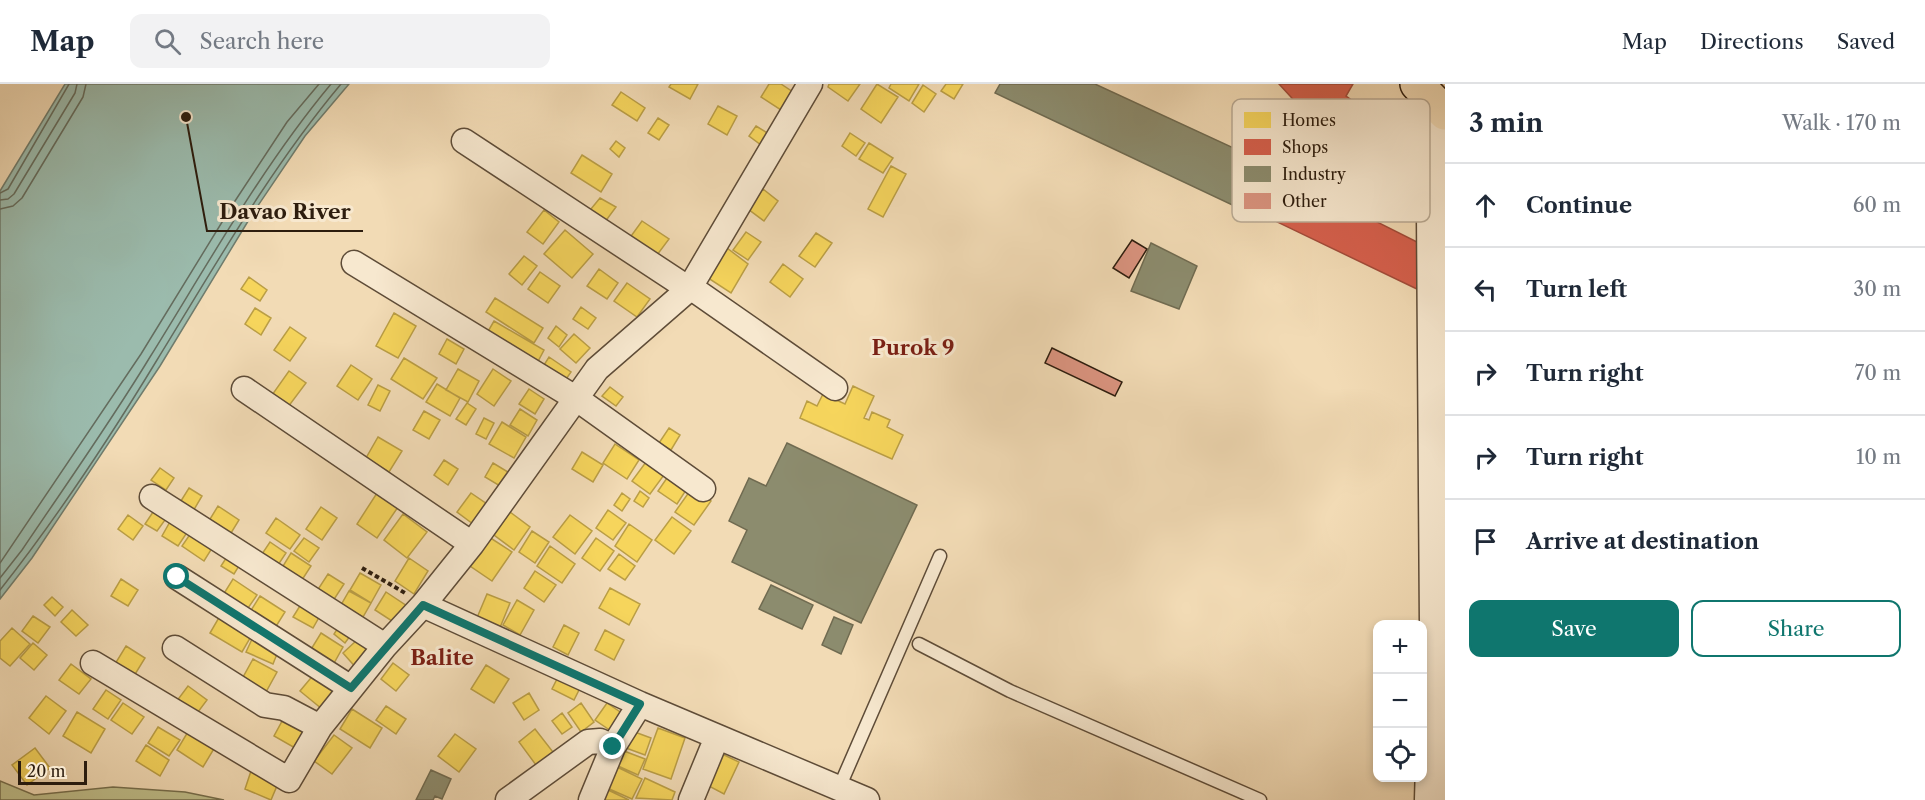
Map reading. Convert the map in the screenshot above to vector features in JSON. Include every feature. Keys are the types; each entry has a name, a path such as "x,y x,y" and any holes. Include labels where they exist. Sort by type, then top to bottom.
{"street":[{"path":"93,663 289,780 320,727 472,544 597,369 689,289 803,87"},
{"path":"1431,800 1439,725 1440,629 1432,214 1436,99"},
{"path":"464,141 689,289 706,297 835,388"},
{"path":"354,263 577,399 703,489"},
{"path":"244,389 472,544"},
{"path":"152,497 385,646"},
{"path":"177,577 351,688"},
{"path":"423,605 640,704 867,800"},
{"path":"175,648 265,705 284,708 320,727"},
{"path":"591,800 613,747 640,704"},
{"path":"692,800 717,737"},
{"path":"508,800 588,742 600,741 613,747"}],"lane":[{"path":"839,788 940,556"},
{"path":"919,644 1010,691 1260,800"}],"path":[{"path":"362,568 423,605"}],"shaded area":[{"path":"0,781 34,795 113,787 185,792 224,800 0,800"}],"water":[{"path":"65,84 349,84 305,136 253,213 160,366 32,558 0,599 0,191"}],"building: Homes":[{"path":"671,84 698,84 690,99 669,87"},
{"path":"769,84 781,84 796,94 784,112 761,97"},
{"path":"829,84 860,84 848,101 828,87"},
{"path":"877,84 898,97 881,123 861,109"},
{"path":"891,84 919,84 909,101 889,88"},
{"path":"946,84 963,84 954,99 941,91"},
{"path":"923,85 936,94 924,112 912,103"},
{"path":"621,92 645,108 637,121 612,105"},
{"path":"718,106 737,116 727,135 708,124"},
{"path":"658,118 669,125 659,140 648,133"},
{"path":"756,126 769,134 761,145 749,136"},
{"path":"850,133 865,143 856,156 842,146"},
{"path":"616,141 625,148 619,157 610,149"},
{"path":"869,143 893,158 883,173 859,159"},
{"path":"582,155 612,174 601,192 571,173"},
{"path":"891,166 906,174 883,217 868,209"},
{"path":"763,189 778,201 764,221 748,209"},
{"path":"600,198 616,207 602,226 586,215"},
{"path":"544,210 559,222 543,244 527,232"},
{"path":"642,221 669,239 654,259 626,243"},
{"path":"565,230 593,254 572,278 544,254"},
{"path":"746,232 761,242 748,260 733,250"},
{"path":"816,233 832,243 815,267 799,256"},
{"path":"723,245 748,264 731,293 702,274"},
{"path":"524,256 537,266 522,285 509,274"},
{"path":"783,264 803,279 790,297 770,282"},
{"path":"599,269 618,283 607,299 587,286"},
{"path":"540,272 560,286 548,303 528,289"},
{"path":"249,277 267,290 260,301 241,289"},
{"path":"627,283 650,299 637,317 614,301"},
{"path":"495,298 543,328 534,343 486,312"},
{"path":"581,307 596,318 588,329 573,319"},
{"path":"255,308 271,318 261,335 245,324"},
{"path":"394,313 416,326 398,358 376,346"},
{"path":"494,321 544,350 534,369 483,340"},
{"path":"556,326 567,335 559,347 548,338"},
{"path":"290,327 306,338 290,361 274,350"},
{"path":"574,334 590,348 576,363 560,349"},
{"path":"447,339 464,349 456,364 439,354"},
{"path":"549,357 571,372 560,388 539,373"},
{"path":"404,358 437,378 423,399 391,379"},
{"path":"351,365 372,379 358,400 337,386"},
{"path":"458,369 479,381 468,402 446,390"},
{"path":"493,369 511,381 494,406 477,394"},
{"path":"289,371 306,383 288,407 272,395"},
{"path":"437,384 460,398 450,416 426,402"},
{"path":"378,385 390,391 380,411 368,405"},
{"path":"853,386 874,396 864,418 869,420 872,412 890,420 887,427 903,435 892,459 800,418 807,401 817,406 823,394 845,404"},
{"path":"610,387 623,397 616,406 602,396"},
{"path":"529,389 544,399 535,414 519,404"},
{"path":"467,403 476,409 466,425 456,419"},
{"path":"520,409 537,420 528,436 510,425"},
{"path":"424,411 440,420 429,439 413,430"},
{"path":"484,418 494,423 486,439 476,434"},
{"path":"502,422 526,437 514,458 489,444"},
{"path":"669,428 680,435 671,450 659,443"},
{"path":"378,437 402,451 389,472 366,458"},
{"path":"615,444 639,460 627,479 603,463"},
{"path":"582,452 603,465 593,482 572,469"},
{"path":"444,460 458,469 448,485 434,475"},
{"path":"646,462 664,475 650,494 632,481"},
{"path":"493,463 508,472 500,486 485,477"},
{"path":"160,468 174,478 166,490 151,480"},
{"path":"669,475 688,487 677,504 658,491"},
{"path":"189,488 202,496 192,513 179,504"},
{"path":"692,488 711,501 694,525 675,512"},
{"path":"640,491 649,498 643,507 634,501"},
{"path":"377,493 398,507 377,538 357,524"},
{"path":"471,493 487,504 473,524 457,512"},
{"path":"622,493 630,499 622,511 614,505"},
{"path":"218,506 239,520 228,538 207,524"},
{"path":"321,507 337,518 322,540 306,529"},
{"path":"608,510 626,523 613,540 596,528"},
{"path":"153,512 165,520 157,531 145,524"},
{"path":"510,512 530,527 514,550 494,535"},
{"path":"403,514 427,532 407,558 384,540"},
{"path":"128,515 143,526 133,540 118,529"},
{"path":"570,515 592,531 575,554 553,537"},
{"path":"672,517 691,531 674,554 655,540"},
{"path":"276,518 300,535 290,549 266,533"},
{"path":"171,520 188,531 178,546 162,536"},
{"path":"629,524 652,540 637,562 615,546"},
{"path":"193,530 214,545 204,561 182,546"},
{"path":"532,531 549,542 535,563 519,552"},
{"path":"489,537 512,552 492,581 470,566"},
{"path":"304,538 319,548 309,562 294,551"},
{"path":"596,538 614,551 600,571 582,558"},
{"path":"270,542 286,553 278,565 262,554"},
{"path":"550,546 575,564 562,583 537,566"},
{"path":"230,552 242,561 234,574 221,566"},
{"path":"291,553 311,566 300,583 280,571"},
{"path":"619,554 635,566 625,580 608,569"},
{"path":"409,558 428,571 414,594 395,581"},
{"path":"535,571 556,585 544,602 524,588"},
{"path":"360,573 381,585 371,603 350,590"},
{"path":"328,574 344,584 331,604 315,594"},
{"path":"121,579 138,590 128,606 111,596"},
{"path":"233,579 257,595 246,611 223,595"},
{"path":"610,588 640,604 629,625 599,608"},
{"path":"349,591 371,603 363,617 341,605"},
{"path":"386,592 407,606 395,623 375,610"},
{"path":"487,594 510,603 499,630 476,620"},
{"path":"260,596 285,612 275,628 250,612"},
{"path":"52,597 63,607 55,616 44,605"},
{"path":"517,600 534,610 520,635 503,625"},
{"path":"303,601 322,612 313,628 293,617"},
{"path":"72,610 88,625 76,636 61,622"},
{"path":"221,614 253,633 242,652 210,633"},
{"path":"33,616 50,627 38,643 22,631"},
{"path":"341,623 353,632 345,643 334,634"},
{"path":"564,625 579,633 568,655 553,647"},
{"path":"12,628 30,644 10,666 0,658 0,641"},
{"path":"605,630 624,640 614,660 595,650"},
{"path":"321,633 343,647 333,665 310,651"},
{"path":"253,637 279,649 273,664 246,652"},
{"path":"358,639 374,657 358,670 343,653"},
{"path":"33,643 47,655 34,670 20,658"},
{"path":"126,646 145,658 134,676 115,664"},
{"path":"253,659 277,672 266,692 242,679"},
{"path":"393,663 409,675 396,691 381,679"},
{"path":"71,664 91,679 79,694 59,680"},
{"path":"486,665 509,679 494,703 471,689"},
{"path":"315,673 336,692 322,709 300,691"},
{"path":"560,673 582,684 574,700 552,689"},
{"path":"188,686 207,700 195,716 176,702"},
{"path":"106,690 121,700 108,719 93,709"},
{"path":"529,693 539,710 524,720 513,703"},
{"path":"46,696 66,711 49,734 29,718"},
{"path":"123,703 144,717 132,734 111,720"},
{"path":"581,703 594,722 581,732 568,713"},
{"path":"607,703 626,716 614,733 595,720"},
{"path":"386,706 406,719 396,734 376,720"},
{"path":"352,709 382,728 370,748 340,729"},
{"path":"77,712 105,729 91,753 63,736"},
{"path":"287,712 309,725 295,748 274,736"},
{"path":"562,713 572,727 562,734 552,721"},
{"path":"192,725 218,742 203,767 177,750"},
{"path":"158,727 180,740 169,756 148,743"},
{"path":"658,728 685,738 671,779 643,769"},
{"path":"535,729 553,752 536,765 519,742"},
{"path":"632,731 651,738 645,755 626,748"},
{"path":"455,734 476,749 459,772 438,756"},
{"path":"334,735 352,748 332,774 314,761"},
{"path":"146,745 169,760 160,776 136,761"},
{"path":"35,748 50,768 27,785 12,765"},
{"path":"624,751 645,759 638,775 618,766"},
{"path":"720,753 739,762 724,794 705,784"},
{"path":"253,765 279,781 271,800 245,789"},
{"path":"617,767 642,779 632,799 607,788"},
{"path":"645,778 675,792 672,800 636,798"},
{"path":"608,790 629,800 603,800"}],"building: Shops":[{"path":"1279,84 1353,84 1346,96 1350,99 1293,99"},
{"path":"1277,222 1377,222 1419,243 1419,290"}],"building: Industry":[{"path":"1000,84 1095,84 1232,147 1232,205 995,93"},
{"path":"1151,243 1197,266 1179,309 1131,291"},
{"path":"787,443 917,505 861,623 732,562 747,530 729,521 749,478 766,486"},
{"path":"771,585 813,605 802,629 759,609"},
{"path":"834,617 853,625 841,654 822,645"},
{"path":"431,770 451,779 442,799 435,796 433,800 416,800"}],"building: Other":[{"path":"1132,240 1147,249 1129,278 1113,268"},
{"path":"1052,348 1122,382 1115,396 1045,363"}],"place":[{"name":"Davao River","path":"186,117"}],"district":[{"name":"Purok 9","path":"913,348"},
{"name":"Balite","path":"442,658"}],"route":[{"path":"177,577 351,688 385,646 423,605 640,704 613,747"}]}
